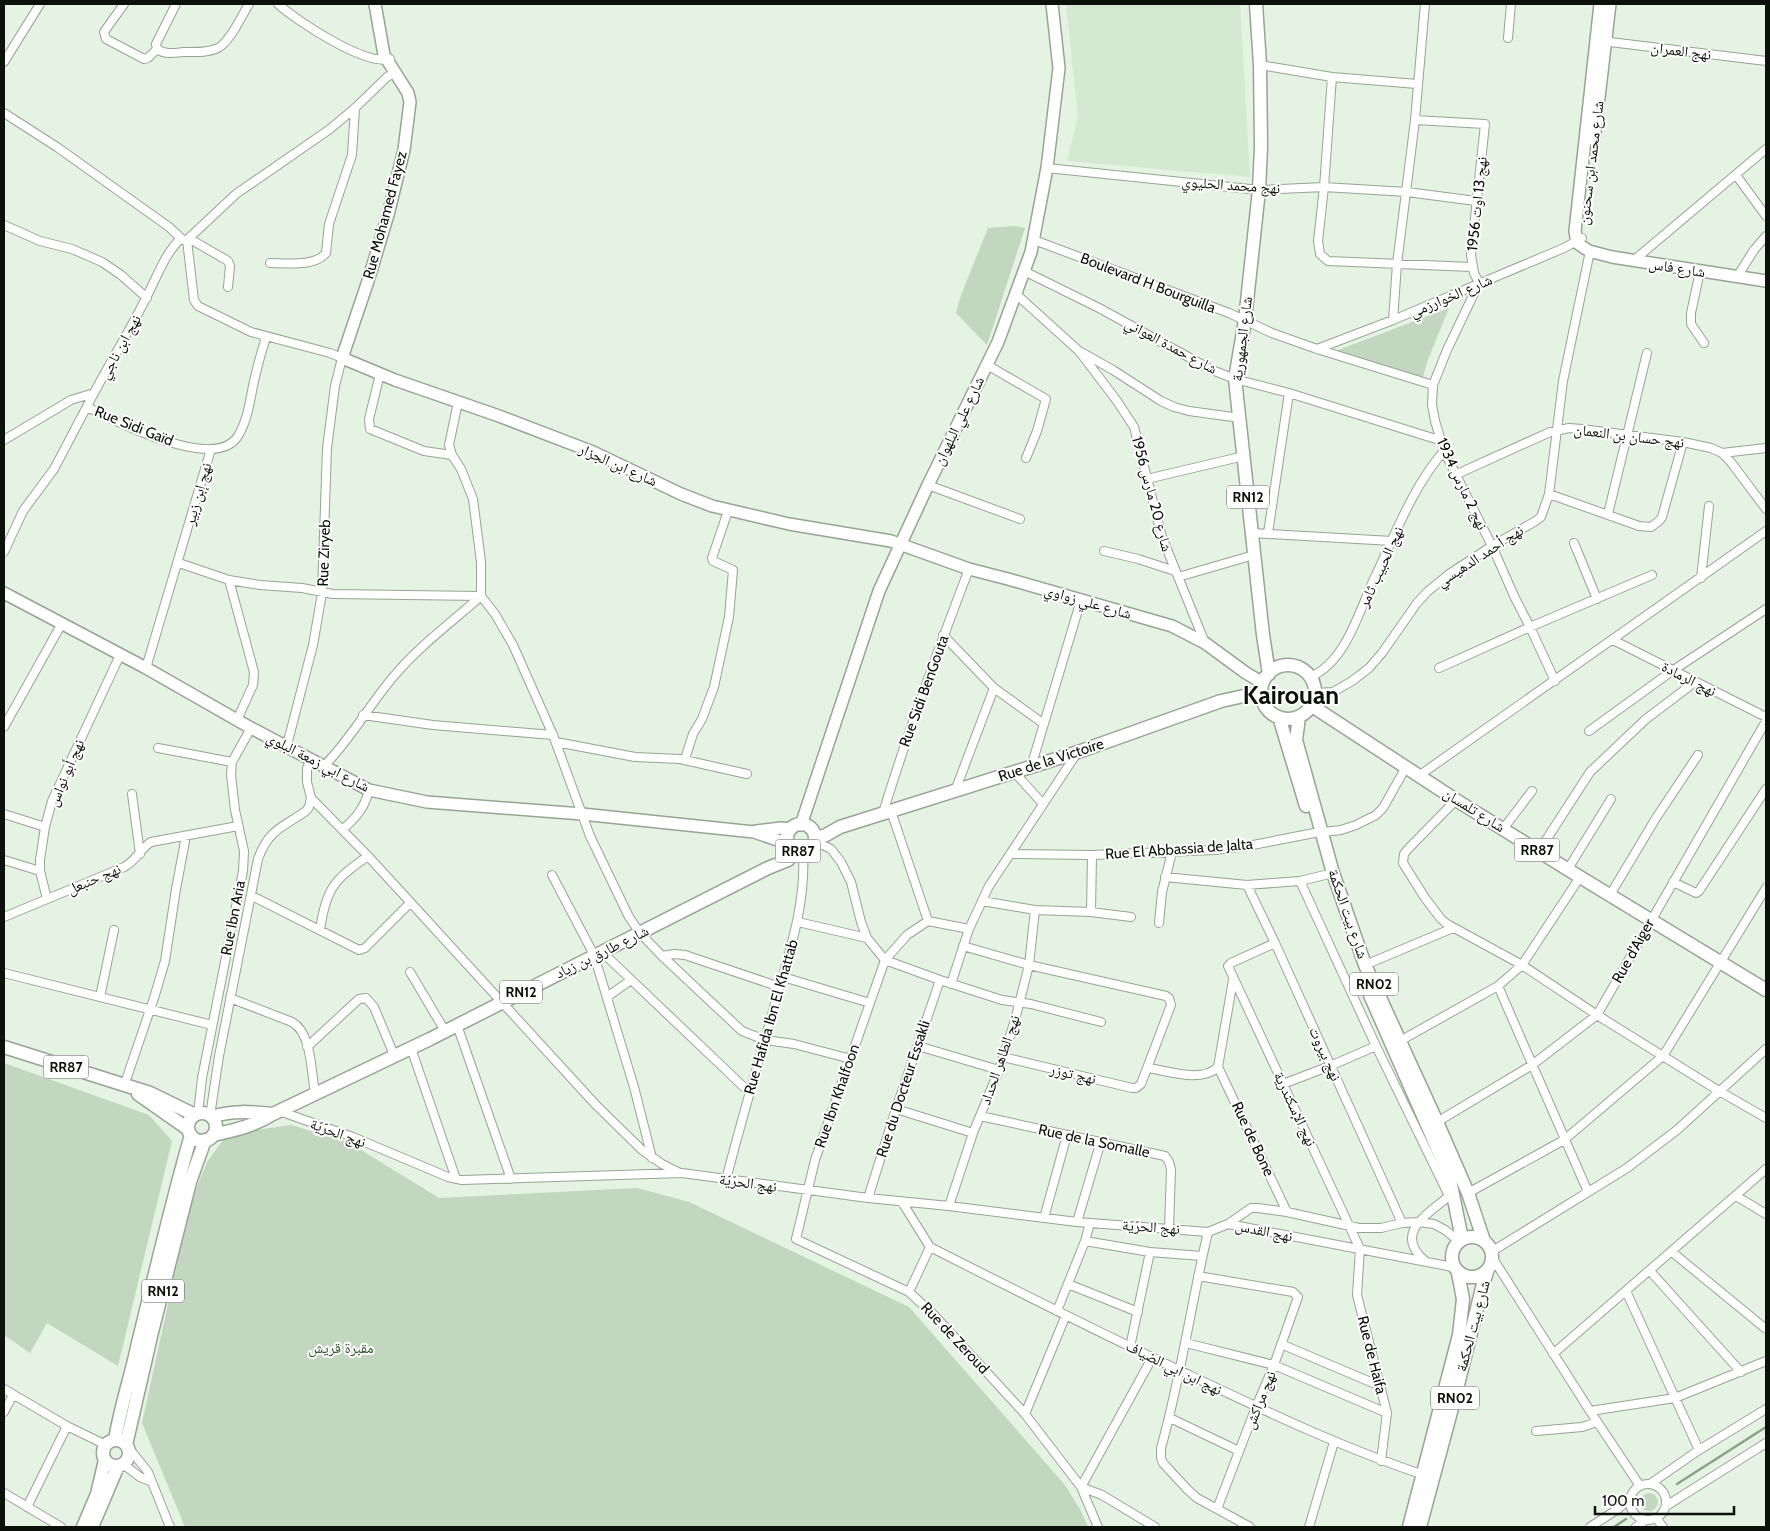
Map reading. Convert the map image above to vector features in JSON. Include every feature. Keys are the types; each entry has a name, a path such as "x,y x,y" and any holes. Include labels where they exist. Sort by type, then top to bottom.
{"main road":[{"name":"شارع الجمهورية","path":"1256,4 1260,65 1261,147 1259,190 1245,320 1235,379 1252,532 1265,683"},
{"path":"1282,666 1290,666 1305,671 1310,677 1314,684 1315,693 1312,706 1299,717 1286,719 1279,717 1266,707 1265,683 1282,666"},
{"name":"Rue de la Victoire","path":"806,832 826,835 840,826 1078,752 1221,701 1265,683"},
{"name":"شارع تلمسان","path":"1312,706 1456,800 1766,990"},
{"name":"شارع بيت الحكمة","path":"1279,717 1318,832"},
{"name":"شارع بيت الحكمة","path":"1299,717 1296,740 1329,874 1357,966 1449,1175 1460,1240 1453,1248 1451,1258 1463,1299 1460,1335 1409,1527"},
{"name":"RR87","path":"806,832 810,848 795,848 788,836 806,832"},
{"name":"شارع طارق بن زياد","path":"209,1137 250,1126 411,1048 768,868 788,860 795,848"},
{"name":"شارع بيت الحكمة","path":"1329,874 1365,965 1438,1122 1468,1193 1489,1254 1483,1284 1420,1527"},
{"name":"RR87","path":"4,1047 150,1093 204,1115"},
{"name":"RR87","path":"126,1087 200,1140 209,1137"},
{"path":"189,1132 191,1118 204,1115 276,1112"},
{"path":"204,1115 216,1126 209,1137"},
{"name":"RN12","path":"92,1527 120,1465 129,1457 119,1444 118,1420 189,1132"},
{"name":"RN12","path":"119,1444 152,1332 190,1182 209,1137"},
{"path":"1460,1240 1469,1237 1477,1238 1489,1254"},
{"name":"شارع بيت الحكمة","path":"1456,1270 1464,1277 1478,1277 1489,1254"},
{"name":"RN12","path":"83,1527 97,1494 105,1460 104,1450 119,1444"},
{"path":"105,1460 113,1466 120,1465"}],"street":[{"path":"4,62 40,4"},
{"path":"124,4 104,32 106,39 144,59 148,58 157,49"},
{"path":"157,49 158,38 176,4"},
{"path":"157,49 164,53 194,52 217,48 226,41 249,4"},
{"path":"278,4 305,25 328,38 357,53 392,66"},
{"path":"375,4 380,40 392,66"},
{"path":"382,4 392,66"},
{"name":"شارع علي البلهوان","path":"806,832 868,622 879,592 928,485 987,365 1016,294 1034,240 1047,168 1058,68 1052,4"},
{"path":"1393,320 1397,264 1415,120 1425,4"},
{"path":"1508,38 1511,4"},
{"name":"شارع محمد ابن سحنون","path":"1600,4 1601,41"},
{"name":"شارع محمد ابن سحنون","path":"1588,251 1579,240 1575,231 1601,41 1610,4"},
{"name":"نهج العمران","path":"1601,41 1766,60"},
{"path":"1260,65 1332,77 1418,84"},
{"name":"نهج ابن ناجي","path":"4,440 71,400 94,393 147,298 172,247 186,239 236,194 330,129 381,82 392,66"},
{"name":"Rue Mohamed Fayez","path":"342,358 388,214 404,150 410,98 392,66"},
{"path":"1332,77 1318,242 1320,254 1328,261 1472,267"},
{"path":"270,263 312,261 320,259 326,253 329,224 352,155 355,108"},
{"path":"4,113 63,152 186,239 228,261 230,266 228,287"},
{"name":"نهج 13 اوت 1956","path":"1415,120 1486,124 1471,255 1472,267 1480,283"},
{"path":"1633,261 1766,149"},
{"name":"نهج محمد الحليوي","path":"1047,168 1259,190 1324,187 1407,192 1476,201"},
{"path":"1736,175 1766,216"},
{"path":"4,225 40,240 90,256 111,268 147,298"},
{"path":"1737,277 1754,250 1766,236"},
{"path":"186,239 196,304 210,313 250,332 330,353 342,358"},
{"name":"Boulevard H Bourguilla","path":"1034,240 1317,349 1433,385"},
{"name":"شارع الخوارزمي","path":"1317,349 1393,320 1579,240"},
{"name":"شارع فاس","path":"1588,251 1633,261 1766,282"},
{"name":"نهج أحمد الدهيسي","path":"1315,693 1333,692 1342,688 1369,668 1427,592 1449,574 1540,517 1549,494 1563,381 1588,251"},
{"name":"شارع حمدة العواني","path":"1024,271 1099,308 1212,370 1235,379 1289,393 1439,440"},
{"path":"1700,271 1691,313 1691,324 1704,343"},
{"name":"نهج 2 مارس 1934","path":"1480,283 1447,350 1433,385 1432,405 1439,440 1492,546 1555,680"},
{"name":"شارع 20 مارس 1956","path":"1016,294 1079,351 1134,427 1162,537 1205,643"},
{"name":"نهج إبن زبير","path":"146,668 179,563 211,449 224,448 238,437 246,419 266,337"},
{"path":"1079,351 1174,407 1240,418"},
{"path":"1608,514 1647,353"},
{"name":"شارع ابن الجزار","path":"342,358 380,374 593,452 690,498 728,511 806,527 882,539 900,544"},
{"name":"Rue Ziryeb","path":"287,745 313,645 322,592 327,448 335,386 342,358"},
{"path":"987,365 1046,398 1037,431 1026,458"},
{"path":"380,374 368,424 370,429 424,451 452,455"},
{"path":"4,552 23,511 50,475 94,393"},
{"path":"1268,533 1289,393"},
{"path":"458,402 449,445 473,499 482,562 481,596 495,614 513,645 555,739 597,852 622,906 640,933 662,956 734,1025 748,1035 765,1040 794,1044 851,1059"},
{"name":"Rue Sidi Gaïd","path":"87,407 151,436 197,448 211,449"},
{"name":"نهج حسان بن النعمان","path":"1455,475 1556,430 1575,428 1683,442 1711,448 1722,453 1742,449 1766,448"},
{"path":"1549,494 1645,528 1651,527 1662,516 1683,442"},
{"name":"نهج الحبيب ثامر","path":"1310,677 1327,666 1349,636 1416,491 1434,462 1444,451"},
{"path":"1722,453 1749,484 1766,509"},
{"path":"1147,479 1244,456"},
{"path":"928,485 1020,519"},
{"path":"1700,578 1709,506"},
{"path":"685,760 693,734 702,719 712,693 729,617 733,570 730,567 713,561 712,558 728,511"},
{"path":"1420,776 1766,531"},
{"path":"1252,532 1392,541"},
{"path":"1574,543 1597,599"},
{"name":"شارع علي زواوي","path":"900,544 969,569 1172,626 1205,643 1265,683"},
{"path":"1104,551 1138,559 1177,574 1254,556"},
{"path":"179,563 229,580 260,585 302,588 333,594 481,596"},
{"name":"Rue Sidi BenGouta","path":"887,812 904,745 969,569"},
{"path":"1439,668 1652,575"},
{"path":"229,580 254,672 253,685 237,720"},
{"name":"شارع ابي زمعة البلوي","path":"4,593 369,790 427,802 582,814 754,832 781,828 806,832"},
{"path":"324,766 396,674 417,652 481,596"},
{"path":"1030,767 1080,600"},
{"path":"1589,731 1672,671 1766,610"},
{"path":"4,727 61,625"},
{"path":"944,635 994,688 1044,724"},
{"name":"نهج الرمادة","path":"1613,640 1766,719"},
{"name":"نهج أبو نواس","path":"48,899 40,871 40,860 45,827 52,801 120,655"},
{"path":"1540,851 1590,772 1646,719 1695,682"},
{"path":"955,791 994,688"},
{"path":"364,715 555,739 635,756 685,760 747,774"},
{"name":"Rue d'Aiger","path":"1438,1122 1532,1065 1596,1016 1766,719"},
{"name":"Rue Ibn Aria","path":"204,1115 200,1088 243,871 244,851 232,790 232,762 251,728"},
{"path":"158,748 232,762"},
{"path":"951,984 969,929 982,900 998,872 1078,752"},
{"path":"1610,895 1656,818 1698,754"},
{"path":"311,758 307,768 306,782 311,798 368,856 596,1106 652,1158 682,1173"},
{"name":"Rue El Abbassia de Jalta","path":"1010,854 1092,855 1172,852 1248,846 1356,825 1376,815 1383,808 1406,767"},
{"path":"1015,772 1043,804"},
{"path":"1673,882 1691,892 1696,893 1699,891 1766,789"},
{"path":"343,829 358,814 364,805 369,790"},
{"path":"1504,829 1532,791"},
{"path":"132,794 140,854"},
{"name":"Rue Ibn Aria","path":"204,1115 219,1056 258,859 268,838 278,829 306,811 309,808 311,798"},
{"path":"1568,869 1611,799"},
{"path":"1456,800 1409,848 1404,854 1402,863 1441,919 1453,928 1522,965 1596,1016 1766,1118"},
{"path":"887,812 928,921"},
{"path":"4,814 45,827"},
{"name":"نهج حنبعل","path":"4,917 132,863 145,846 151,842 238,826"},
{"name":"شارع ابي زمعة البلوي","path":"754,832 795,848"},
{"path":"806,832 831,849 846,870 867,938 885,960 1002,1000 1031,1004 1101,1022"},
{"path":"126,1087 165,961 186,836"},
{"name":"Rue Hafida Ibn El Khattab","path":"726,1180 749,1092 798,922 804,882 795,848"},
{"path":"1159,923 1172,852"},
{"path":"1091,912 1092,855"},
{"path":"320,930 326,900 334,883 368,856"},
{"path":"4,860 40,871"},
{"path":"1166,877 1248,885 1300,881 1329,874"},
{"path":"552,875 598,953 607,997 652,1158"},
{"path":"1400,1040 1498,986 1522,965 1580,877"},
{"path":"1300,881 1376,1046 1452,1201 1418,1222 1412,1233 1412,1244 1419,1256 1427,1263"},
{"name":"نهج بيروت","path":"1248,885 1402,1223"},
{"path":"1468,1193 1564,1140 1663,1056 1766,888"},
{"path":"252,896 362,950 410,903"},
{"path":"982,900 1035,910 1091,912 1131,917"},
{"name":"نهج الطاهر الحداد","path":"949,1206 973,1133 1003,1058 1029,965 1035,910"},
{"path":"885,960 907,935 928,921 969,929"},
{"path":"798,922 867,938"},
{"path":"1365,965 1453,928"},
{"path":"100,997 114,930"},
{"name":"نهج الإسكندرية","path":"1276,943 1231,963 1228,968 1351,1227 1360,1250"},
{"path":"963,946 1029,965 1169,998 1171,1004 1148,1068 1202,1075 1214,1071 1218,1067 1233,979"},
{"path":"598,953 630,980 749,1092"},
{"path":"662,956 685,955 780,987"},
{"name":"Rue Ibn Khalfoon","path":"796,1234 815,1160 885,960"},
{"path":"410,972 445,1031"},
{"path":"4,973 212,1025"},
{"path":"783,977 870,1003"},
{"path":"607,997 630,980"},
{"name":"Rue du Docteur Essakli","path":"868,1198 896,1108 940,980"},
{"path":"1498,986 1588,1192"},
{"path":"230,998 296,1024 303,1032 315,1093"},
{"path":"307,1047 359,999 366,998 374,1007 394,1055"},
{"path":"457,1025 512,1179"},
{"path":"918,1046 999,1070"},
{"path":"1283,1084 1376,1046"},
{"path":"411,1048 456,1179"},
{"path":"1640,1486 1489,1254 1627,1168 1677,1130 1766,1049"},
{"name":"نهج توزر","path":"1003,1058 1132,1088 1136,1088 1141,1084 1148,1068"},
{"name":"Rue de Bone","path":"1218,1067 1287,1212"},
{"path":"896,1108 973,1133"},
{"name":"نهج الحرّيّة","path":"276,1112 353,1137 456,1179 474,1181 682,1173 868,1198 1077,1222 1208,1232 1228,1224"},
{"name":"Rue de la Somalle","path":"980,1116 1159,1154 1167,1159 1171,1169 1169,1228"},
{"path":"1044,1218 1067,1135"},
{"path":"1077,1222 1101,1141"},
{"path":"1553,1354 1766,1169"},
{"path":"1736,1196 1766,1214"},
{"path":"902,1202 930,1247 908,1292"},
{"name":"نهج القدس","path":"1228,1224 1251,1208 1258,1208 1287,1212 1351,1227 1368,1229 1402,1223 1434,1224 1460,1240"},
{"path":"1058,1311 1090,1223"},
{"name":"نهج القدس","path":"1228,1224 1456,1270"},
{"path":"1208,1232 1161,1458 1163,1463 1197,1498 1250,1527"},
{"name":"Rue de Zeroud","path":"796,1234 796,1239 800,1242 908,1292 934,1315 1025,1414 1081,1487 1098,1527"},
{"path":"1085,1241 1150,1252 1202,1256"},
{"name":"نهج ابن ابي الضياف","path":"930,1247 1152,1358 1256,1407 1334,1442 1381,1461 1424,1475"},
{"name":"Rue de Haifa","path":"1360,1250 1357,1295 1387,1413 1381,1461"},
{"path":"1130,1347 1150,1252"},
{"path":"1672,1252 1766,1329"},
{"path":"1650,1271 1741,1372"},
{"name":"نهج مراكش","path":"1198,1276 1293,1292 1298,1297 1274,1365 1217,1509"},
{"path":"1068,1284 1138,1312"},
{"path":"1626,1291 1699,1450"},
{"path":"1025,1414 1066,1315"},
{"path":"1186,1343 1274,1365 1387,1413"},
{"path":"1282,1344 1380,1386"},
{"path":"1152,1358 1081,1487 1102,1495 1155,1527"},
{"path":"1590,1411 1674,1398 1766,1361"},
{"path":"4,1389 67,1426 119,1444 148,1472 170,1527"},
{"path":"4,1412 13,1395"},
{"path":"1590,1527 1618,1509 1640,1486 1650,1484 1699,1450 1766,1409"},
{"path":"1170,1418 1240,1451"},
{"path":"1536,1431 1582,1427 1597,1422"},
{"path":"27,1507 67,1426"},
{"path":"1310,1527 1334,1442"},
{"path":"1636,1527 1646,1520 1661,1515 1666,1506 1766,1443"},
{"path":"120,1465 152,1482"},
{"path":"1650,1484 1663,1491 1666,1506"},
{"path":"4,1493 61,1527"},
{"path":"1630,1498 1633,1513 1646,1520"},
{"path":"1656,1518 1662,1527"},
{"path":"162,1527 166,1519"}],"shaded area":[{"path":"1066,4 1240,4 1250,177 1067,161 1078,116"}],"green space":[{"path":"1014,226 1025,228 987,345 956,313 961,295 988,228"},
{"path":"1449,308 1427,362 1421,385 1333,352"},
{"path":"4,1063 149,1115 172,1141 118,1366 47,1323 30,1353 4,1335"},
{"name":"مقبرة قريش","path":"291,1125 348,1142 439,1198 637,1188 689,1202 909,1307 1065,1485 1081,1511 1088,1527 185,1527 142,1423 190,1203 207,1162 223,1140 248,1131"},
{"path":"1649,1493 1655,1496 1658,1502 1655,1508 1649,1511 1643,1508 1640,1502 1643,1496"}],"waterway":[{"path":"1677,1484 1766,1427"},
{"path":"1614,1527 1626,1519"}],"district":[{"name":"Kairouan","path":"1291,695"}]}
